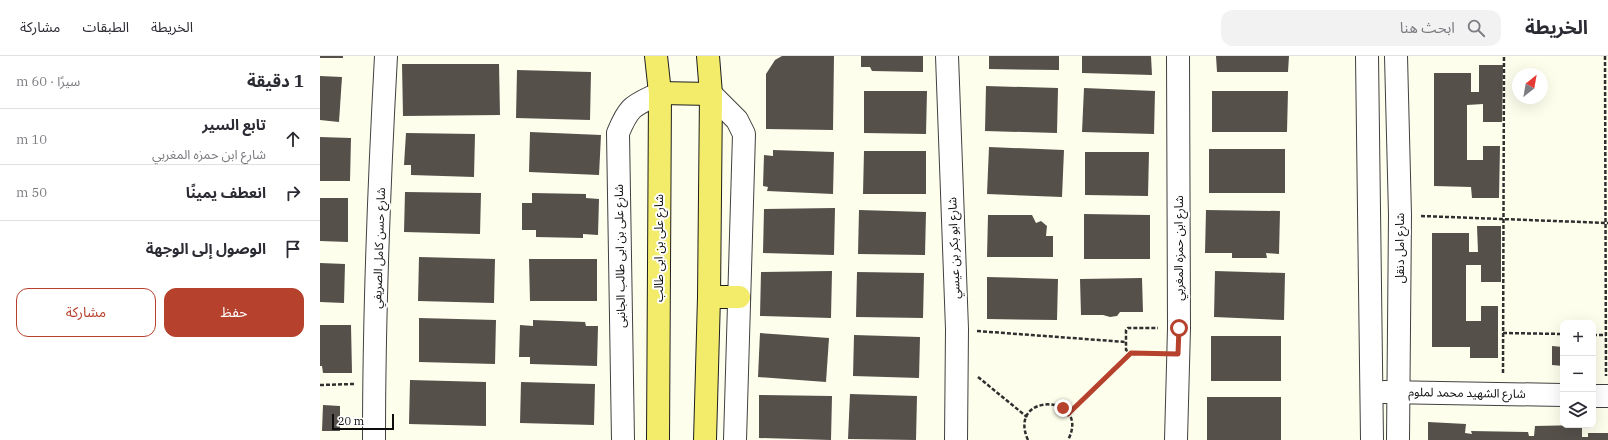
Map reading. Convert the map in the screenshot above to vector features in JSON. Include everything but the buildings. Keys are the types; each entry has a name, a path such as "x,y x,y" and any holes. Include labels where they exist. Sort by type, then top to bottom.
{"main road":[{"name":"شارع على بن ابى طالب","path":"656,56 660,93 658,440"},
{"path":"705,440 709,297 711,94 708,56"},
{"path":"660,93 711,94"},
{"path":"709,297 739,297"}],"street":[{"name":"شارع حسن كامل الصريفي","path":"374,440 374,384 386,56"},
{"name":"شارع ابو بكر بن عيسي","path":"946,56 957,329 956,440"},
{"name":"شارع ابن حمزه المغربي","path":"1176,440 1179,328 1178,56"},
{"name":"شارع امل دنقل","path":"1396,56 1400,215 1398,440"},
{"path":"1366,58 1372,440"},
{"name":"شارع على بن ابى طالب الجانبى","path":"623,440 618,133 625,116 632,107 660,93"},
{"path":"711,94 737,120 744,134 736,440"},
{"name":"شارع الشهيد محمد لملوم","path":"1372,391 1560,395"}],"path":[{"path":"1502,394 1504,56"},
{"path":"1602,396 1606,335 1607,223 1604,56 1608,56"},
{"path":"1400,215 1607,223"},
{"path":"1178,354 1131,353 1126,350 1126,330 1128,328 1179,328"},
{"path":"957,329 1126,342"},
{"path":"1503,333 1560,334"},
{"path":"1596,335 1606,335"},
{"path":"1068,414 1131,353"},
{"path":"956,359 1027,417"},
{"path":"320,385 374,384"},
{"path":"1028,440 1024,428 1027,417 1036,406 1050,404 1063,408 1068,414 1072,427 1068,440"}],"route":[{"path":"1063,408 1068,414 1131,353 1178,354 1179,328"}]}
